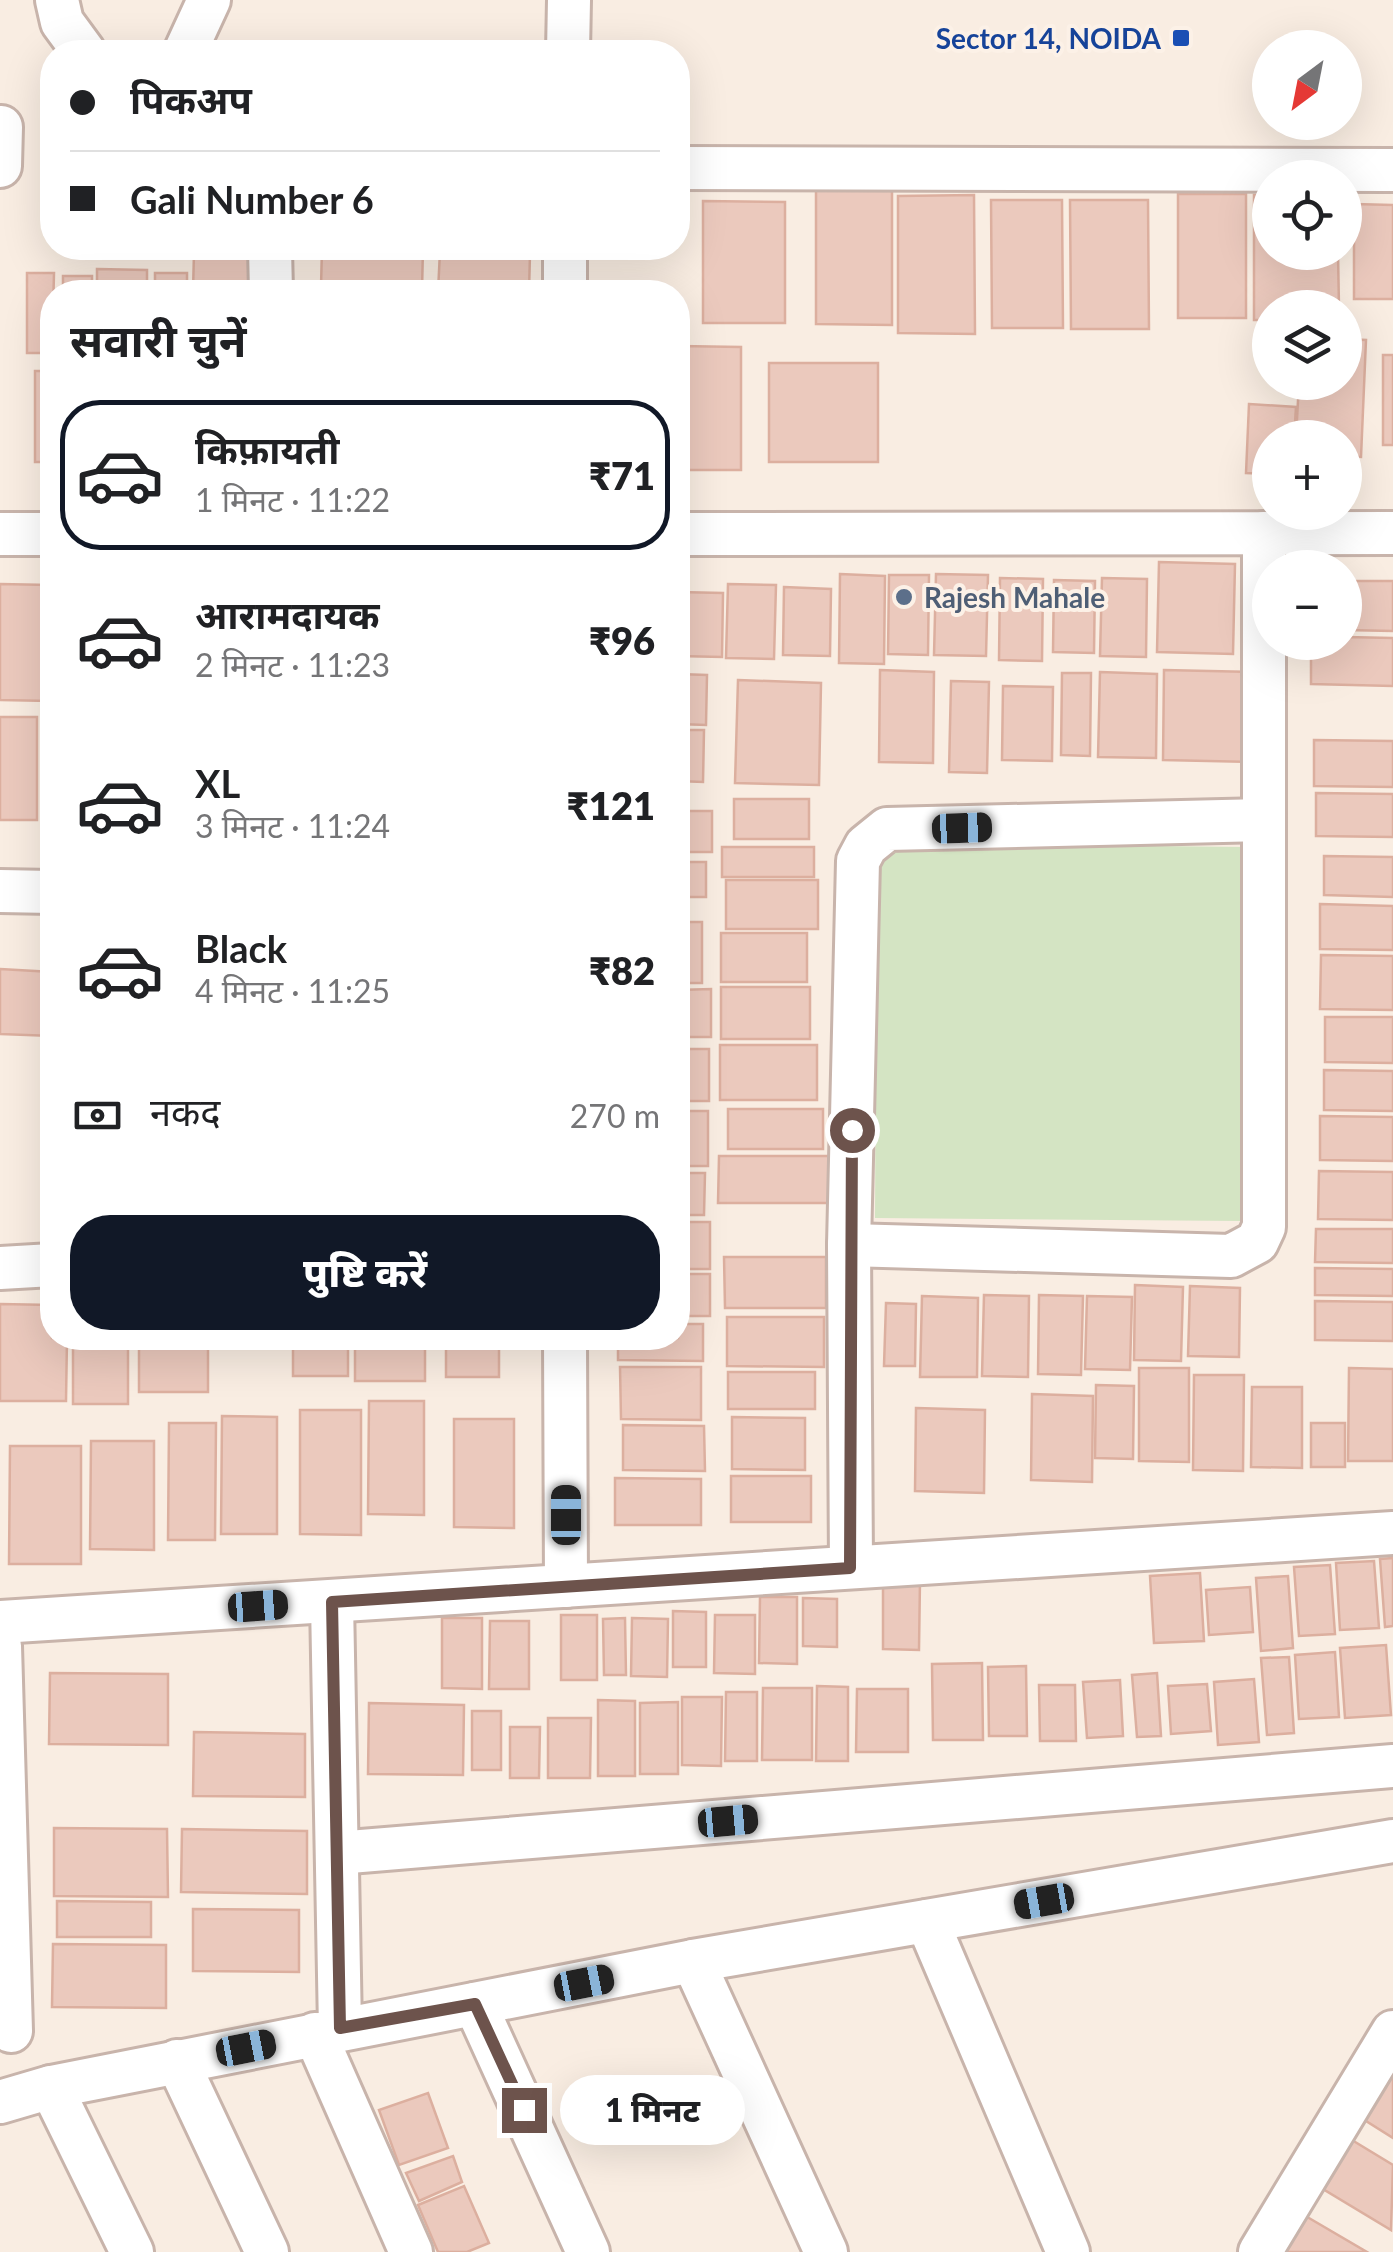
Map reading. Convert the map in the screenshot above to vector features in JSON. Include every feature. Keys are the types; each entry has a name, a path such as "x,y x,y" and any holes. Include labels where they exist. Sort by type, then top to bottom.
{"street":[{"path":"57,0 62,22 75,40"},
{"path":"190,40 209,0"},
{"path":"568,40 569,0"},
{"path":"0,166 1,127"},
{"path":"690,168 1393,170"},
{"path":"849,1245 1231,1256 1257,1242 1264,1228 1264,533"},
{"path":"690,534 1393,533"},
{"path":"0,534 40,534"},
{"path":"850,1568 849,1245 858,861 866,846 887,830 1264,820"},
{"path":"0,891 40,892"},
{"path":"0,1268 40,1266"},
{"path":"565,1350 566,1586"},
{"path":"0,1622 1393,1533"},
{"path":"332,1602 337,1853 328,2031 411,2252"},
{"path":"0,1646 10,2032"},
{"path":"337,1853 1393,1766"},
{"path":"0,2102 51,2087 328,2031 693,1962 1393,1841"},
{"path":"927,1921 1068,2252"},
{"path":"693,1962 826,2252"},
{"path":"475,2004 588,2252"},
{"path":"1260,2252 1393,2032"},
{"path":"178,2062 267,2252"},
{"path":"51,2087 132,2252"}],"green space":[{"path":"877,843 1244,847 1242,1221 875,1218"}],"building":[{"path":"816,183 892,183 892,325 816,324"},
{"path":"1178,194 1246,194 1246,318 1178,318"},
{"path":"974,195 975,334 898,333 898,196"},
{"path":"991,200 1062,200 1063,328 992,328"},
{"path":"1070,200 1148,200 1149,329 1071,329"},
{"path":"703,201 785,202 785,323 703,323"},
{"path":"1362,204 1393,205 1393,299 1362,299 1362,290 1354,290 1354,270 1362,270"},
{"path":"194,260 257,260 257,280 193,280"},
{"path":"322,260 423,260 422,280 321,280"},
{"path":"440,260 530,260 529,280 439,280"},
{"path":"97,269 147,270 147,280 97,280"},
{"path":"1254,270 1338,270 1339,290 1254,290"},
{"path":"27,273 54,273 54,280 40,280 40,353 27,353"},
{"path":"155,273 187,273 187,280 155,280"},
{"path":"63,276 92,276 92,280 63,280"},
{"path":"1362,340 1366,340 1362,434 1362,420 1297,420 1298,400 1362,400"},
{"path":"690,346 741,347 741,470 690,470"},
{"path":"1383,355 1393,355 1393,445 1383,445"},
{"path":"769,363 878,363 878,462 769,462"},
{"path":"35,371 40,371 40,462 35,462"},
{"path":"1249,404 1296,407 1295,420 1252,420 1252,473 1246,473"},
{"path":"1159,562 1235,564 1233,654 1157,652"},
{"path":"840,574 885,576 884,664 839,663"},
{"path":"936,574 988,575 986,656 934,655"},
{"path":"889,575 929,575 928,655 888,654"},
{"path":"1000,578 1043,579 1042,661 999,660"},
{"path":"1102,578 1147,579 1146,657 1100,656"},
{"path":"1054,580 1095,581 1094,653 1053,652"},
{"path":"1362,581 1393,581 1393,631 1362,630"},
{"path":"0,584 40,585 40,701 0,700"},
{"path":"728,584 776,585 774,659 726,658"},
{"path":"784,587 831,589 830,656 783,655"},
{"path":"690,592 723,593 722,657 690,656"},
{"path":"1362,637 1393,638 1393,686 1311,684 1311,660 1362,660"},
{"path":"880,670 934,672 933,763 879,762"},
{"path":"1164,670 1254,672 1253,762 1163,760"},
{"path":"1100,672 1157,674 1156,758 1098,757"},
{"path":"1062,673 1091,673 1090,756 1061,755"},
{"path":"690,674 707,675 706,725 690,724"},
{"path":"738,680 821,683 819,785 735,783"},
{"path":"951,681 989,682 987,773 949,772"},
{"path":"1003,686 1053,687 1052,761 1002,760"},
{"path":"0,717 37,717 37,820 0,820"},
{"path":"690,730 704,730 703,782 690,781"},
{"path":"1314,740 1393,741 1393,787 1314,786"},
{"path":"1316,793 1393,794 1393,837 1316,836"},
{"path":"734,799 809,799 809,839 734,839"},
{"path":"690,811 712,811 712,852 690,852"},
{"path":"722,847 814,847 814,877 722,877"},
{"path":"1324,856 1393,857 1393,897 1324,895"},
{"path":"690,862 706,862 706,897 690,897"},
{"path":"726,880 818,880 818,929 726,929"},
{"path":"1320,904 1393,906 1393,950 1320,949"},
{"path":"690,922 702,922 702,983 690,983"},
{"path":"721,933 807,933 807,982 721,982"},
{"path":"1321,955 1393,956 1393,1010 1320,1009"},
{"path":"0,969 40,971 40,1036 0,1034"},
{"path":"721,987 810,987 810,1039 721,1039"},
{"path":"711,989 711,1037 690,1037 690,990"},
{"path":"1325,1017 1393,1017 1393,1063 1325,1062"},
{"path":"720,1045 817,1045 817,1100 720,1100"},
{"path":"690,1049 709,1049 709,1101 690,1101"},
{"path":"1324,1070 1393,1071 1393,1111 1324,1110"},
{"path":"728,1109 823,1109 823,1149 728,1149"},
{"path":"690,1111 708,1111 708,1166 690,1166"},
{"path":"1320,1116 1393,1117 1393,1161 1320,1160"},
{"path":"719,1156 829,1156 829,1203 718,1203"},
{"path":"1319,1171 1393,1172 1393,1220 1318,1219"},
{"path":"690,1173 705,1173 704,1215 690,1215"},
{"path":"690,1222 710,1222 710,1269 690,1269"},
{"path":"1316,1229 1393,1229 1393,1263 1315,1262"},
{"path":"724,1257 826,1257 826,1308 725,1308"},
{"path":"1315,1268 1393,1269 1393,1296 1315,1295"},
{"path":"690,1274 710,1274 710,1316 690,1316"},
{"path":"1135,1285 1183,1287 1181,1361 1134,1360"},
{"path":"1190,1286 1240,1288 1239,1357 1188,1356"},
{"path":"984,1295 1029,1296 1028,1377 982,1376"},
{"path":"1039,1295 1083,1296 1081,1375 1038,1374"},
{"path":"922,1296 978,1298 977,1377 920,1377"},
{"path":"1087,1296 1132,1297 1130,1370 1085,1369"},
{"path":"1315,1301 1393,1302 1393,1341 1315,1340"},
{"path":"886,1303 916,1304 915,1366 884,1366"},
{"path":"0,1304 40,1305 40,1350 67,1350 66,1401 0,1401"},
{"path":"727,1317 824,1317 824,1367 727,1366"},
{"path":"690,1324 703,1324 703,1361 618,1360 618,1350 690,1350"},
{"path":"73,1350 128,1350 128,1404 73,1404"},
{"path":"139,1350 208,1350 208,1392 139,1392"},
{"path":"293,1350 348,1350 348,1376 293,1376"},
{"path":"355,1350 425,1350 425,1381 355,1381"},
{"path":"446,1350 499,1350 499,1377 446,1377"},
{"path":"620,1367 701,1367 701,1420 621,1419"},
{"path":"1139,1368 1189,1368 1189,1462 1139,1461"},
{"path":"1349,1368 1393,1369 1393,1461 1348,1461"},
{"path":"728,1372 815,1372 815,1409 728,1409"},
{"path":"1194,1375 1244,1375 1243,1471 1193,1470"},
{"path":"1096,1385 1134,1386 1133,1459 1095,1458"},
{"path":"1252,1387 1302,1387 1302,1468 1251,1467"},
{"path":"1032,1394 1093,1396 1092,1482 1031,1480"},
{"path":"369,1401 424,1401 424,1515 368,1514"},
{"path":"916,1408 985,1410 984,1493 915,1491"},
{"path":"300,1410 361,1410 361,1535 300,1534"},
{"path":"222,1416 277,1417 277,1534 221,1534"},
{"path":"732,1417 805,1418 805,1470 732,1469"},
{"path":"454,1419 514,1419 514,1528 454,1527"},
{"path":"169,1423 216,1423 215,1540 168,1540"},
{"path":"1311,1423 1345,1423 1345,1467 1311,1467"},
{"path":"623,1425 704,1426 705,1471 623,1470"},
{"path":"91,1441 154,1441 154,1550 90,1549"},
{"path":"10,1446 81,1446 81,1564 9,1564"},
{"path":"731,1476 811,1476 811,1522 731,1522"},
{"path":"615,1478 701,1479 701,1525 615,1525"},
{"path":"1393,1558 1393,1626 1385,1627 1380,1559"},
{"path":"1374,1561 1379,1628 1340,1630 1336,1563"},
{"path":"1330,1565 1335,1634 1299,1636 1294,1567"},
{"path":"1200,1573 1204,1641 1154,1643 1150,1576"},
{"path":"1288,1576 1293,1648 1261,1651 1256,1578"},
{"path":"883,1580 920,1580 919,1650 883,1649"},
{"path":"1250,1587 1253,1632 1209,1635 1206,1590"},
{"path":"760,1597 797,1597 797,1664 759,1663"},
{"path":"803,1598 837,1599 837,1647 803,1646"},
{"path":"673,1611 706,1612 706,1667 673,1667"},
{"path":"561,1615 597,1615 597,1680 561,1680"},
{"path":"715,1615 755,1615 755,1674 714,1673"},
{"path":"442,1618 482,1618 482,1689 442,1688"},
{"path":"625,1618 626,1675 604,1675 603,1619"},
{"path":"632,1618 668,1619 667,1677 631,1676"},
{"path":"490,1621 529,1621 529,1689 489,1689"},
{"path":"1386,1645 1391,1715 1345,1718 1340,1648"},
{"path":"1335,1652 1339,1717 1299,1719 1295,1655"},
{"path":"1289,1657 1294,1733 1267,1735 1261,1658"},
{"path":"982,1663 983,1740 933,1740 932,1664"},
{"path":"1026,1666 1027,1736 989,1736 988,1667"},
{"path":"50,1673 168,1674 168,1745 49,1744"},
{"path":"1157,1673 1161,1736 1137,1737 1132,1675"},
{"path":"1254,1679 1259,1742 1218,1745 1214,1682"},
{"path":"1120,1680 1123,1736 1087,1738 1083,1682"},
{"path":"1207,1684 1211,1731 1171,1734 1168,1686"},
{"path":"1039,1685 1075,1685 1076,1741 1040,1741"},
{"path":"817,1686 848,1687 848,1761 816,1761"},
{"path":"763,1688 812,1688 812,1760 762,1760"},
{"path":"857,1689 908,1689 908,1752 856,1752"},
{"path":"726,1692 757,1692 757,1761 725,1761"},
{"path":"682,1697 722,1697 721,1766 682,1765"},
{"path":"598,1700 635,1701 635,1776 598,1776"},
{"path":"678,1702 678,1774 640,1774 640,1703"},
{"path":"369,1703 464,1705 463,1775 368,1774"},
{"path":"472,1711 501,1711 501,1770 472,1770"},
{"path":"548,1718 591,1718 590,1778 548,1778"},
{"path":"510,1727 540,1727 539,1778 510,1778"},
{"path":"194,1732 305,1734 305,1797 193,1796"},
{"path":"54,1828 167,1829 168,1897 54,1896"},
{"path":"182,1829 307,1831 307,1894 181,1892"},
{"path":"57,1901 151,1902 151,1937 57,1937"},
{"path":"193,1909 299,1910 299,1972 193,1971"},
{"path":"53,1944 166,1945 166,2008 52,2007"},
{"path":"1393,2053 1393,2138 1355,2114"},
{"path":"428,2093 448,2148 399,2165 379,2110"},
{"path":"1342,2134 1393,2165 1391,2230 1313,2183"},
{"path":"453,2156 462,2182 419,2201 406,2173"},
{"path":"464,2186 489,2243 467,2252 438,2252 418,2205"},
{"path":"1297,2211 1367,2252 1269,2252"}],"place":[{"name":"Sector 14, NOIDA","path":"1181,38"},
{"name":"Rajesh Mahale","path":"904,597"}],"route":[{"path":"524,2110 475,2004 340,2028 332,1602 850,1568 852,1130"}]}
